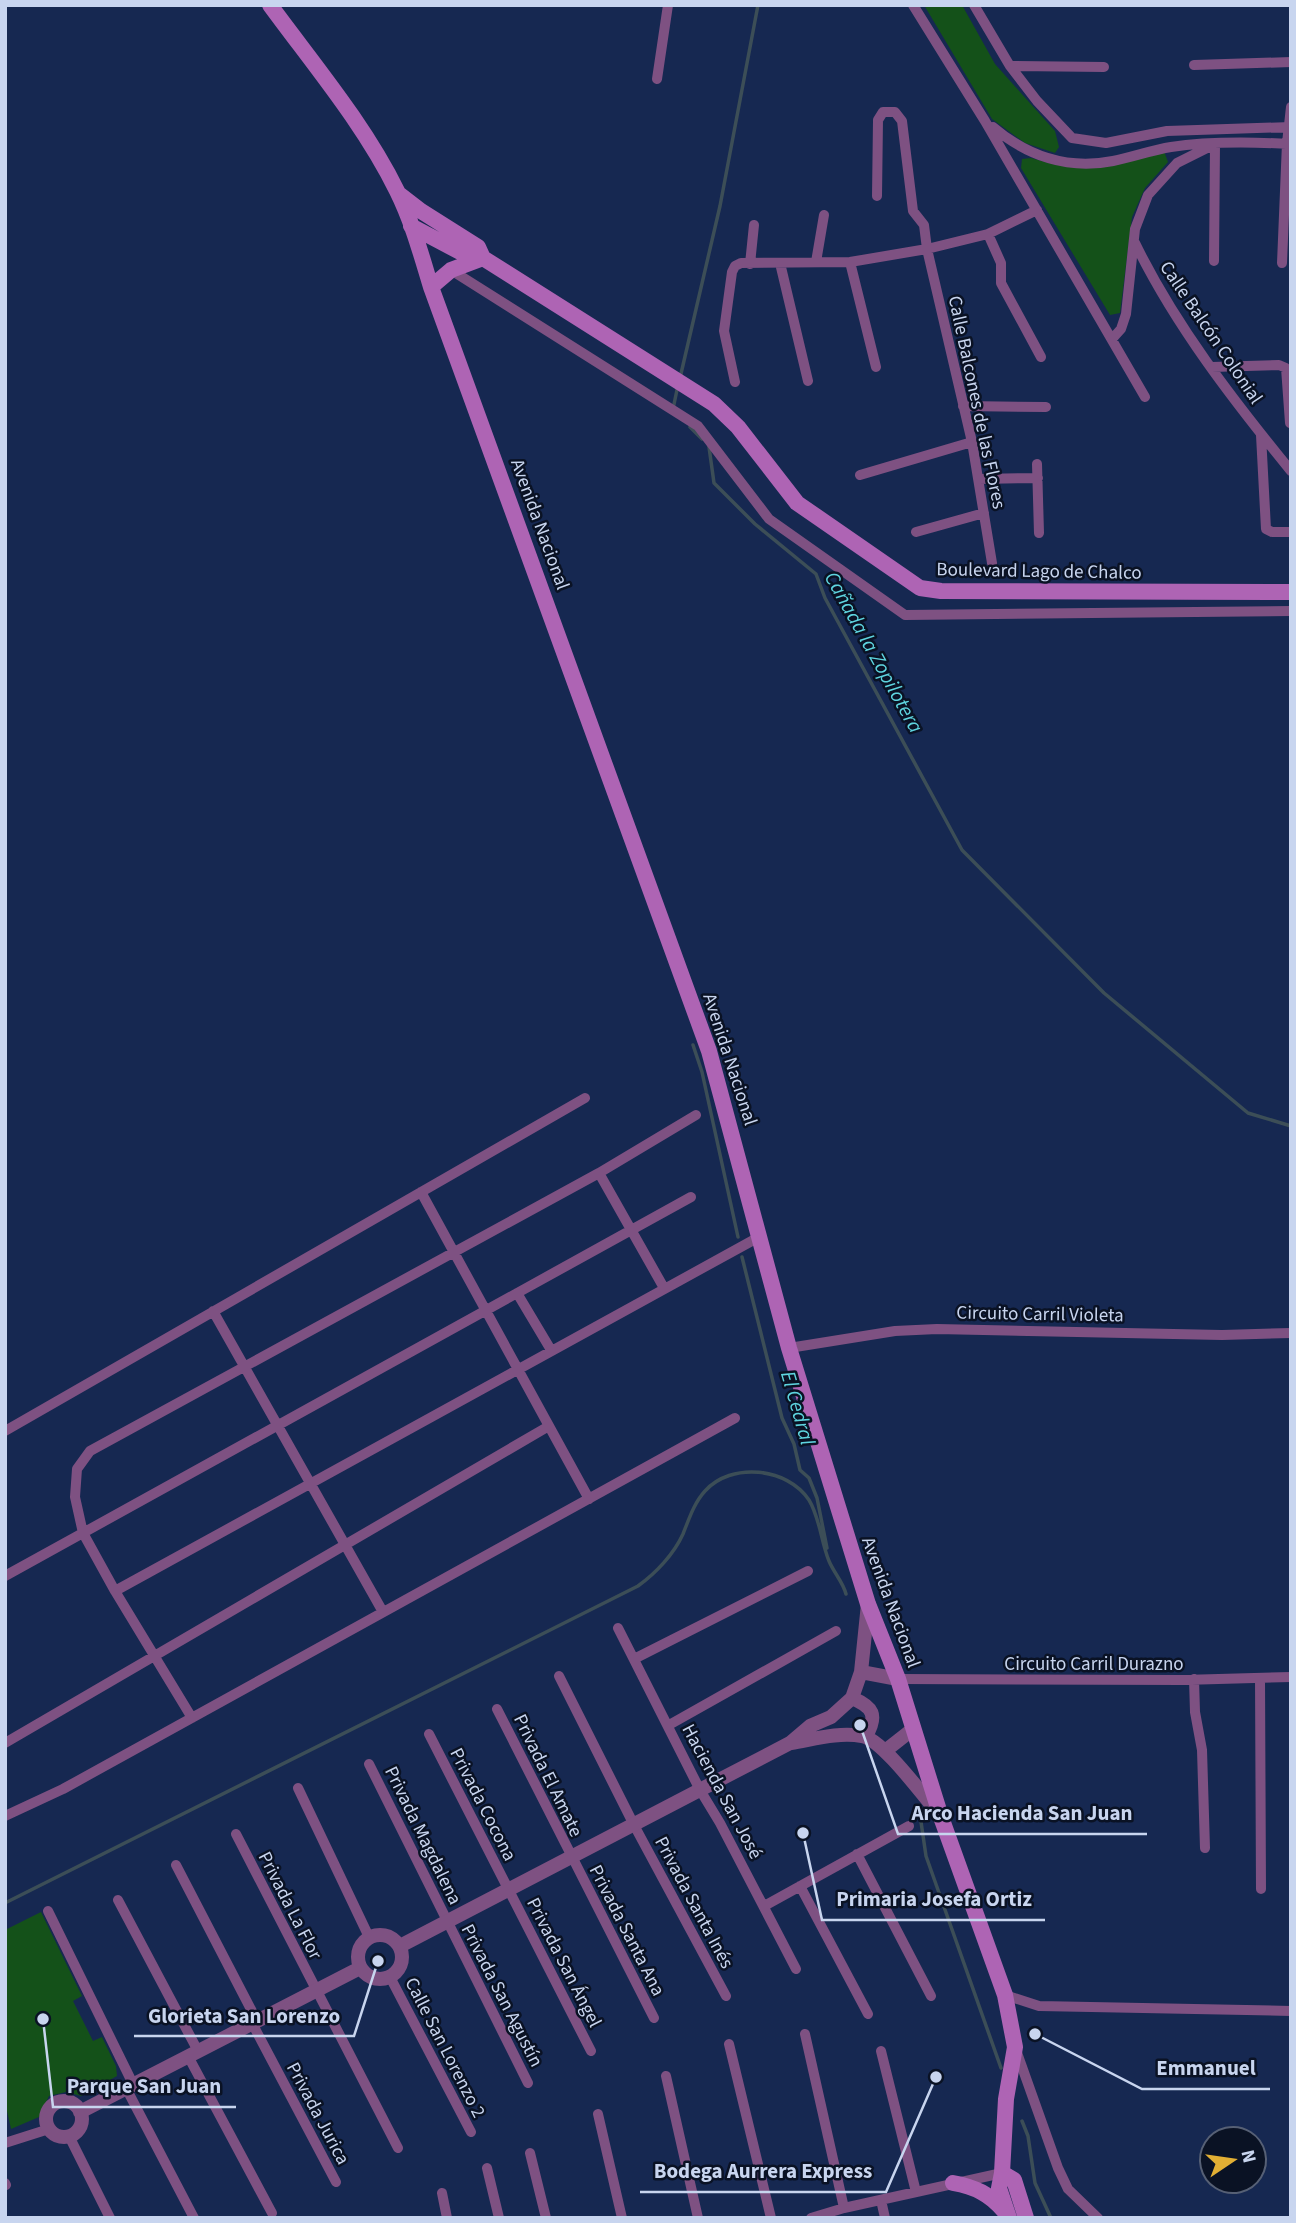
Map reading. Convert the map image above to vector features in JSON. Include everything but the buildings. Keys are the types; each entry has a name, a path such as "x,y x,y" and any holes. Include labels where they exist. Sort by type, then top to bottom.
{"main road":[{"name":"Avenida Nacional","path":"274,8 364,133 398,193 709,1051 789,1348 868,1604 898,1679 942,1817 1004,1995 1015,2047 1006,2099 999,2188 1009,2217"},
{"name":"Boulevard Lago de Chalco","path":"398,193 478,247 483,258"},
{"name":"Boulevard Lago de Chalco","path":"411,226 461,253 483,258 714,404 738,427 797,503 920,589 941,592 1291,593"},
{"path":"431,287 451,270 483,258"},
{"path":"1002,2173 1014,2180 1026,2218"},
{"path":"953,2183 975,2187 996,2201 1009,2217"}],"street":[{"path":"657,79 668,5"},
{"path":"913,5 985,121 1146,397"},
{"path":"974,5 1010,66 1037,101 1072,138 1106,143 1167,131 1290,127"},
{"path":"1195,65 1291,62"},
{"path":"1010,66 1104,67"},
{"path":"1282,263 1291,107"},
{"name":"Calle Balcones de las Flores","path":"877,196 878,120 883,112 890,111 895,112 902,121 913,211 924,225 927,249 972,442 992,563"},
{"path":"985,121 1019,148 1069,162 1096,164 1171,147 1289,144"},
{"path":"1167,131 1177,163"},
{"path":"1069,162 1072,138"},
{"path":"1214,261 1215,144"},
{"name":"Calle Balcón Colonial","path":"1112,339 1121,329 1126,314 1135,229 1148,195 1177,163 1215,144"},
{"path":"735,382 724,331 735,266 741,263 850,262 927,249 988,234 1037,210"},
{"path":"816,262 824,215"},
{"path":"750,264 754,225"},
{"path":"988,234 1000,263 1001,283 1041,357"},
{"name":"Calle Balcón Colonial","path":"1135,243 1154,284 1261,435 1291,471"},
{"path":"850,262 876,368"},
{"path":"780,263 808,381"},
{"path":"451,270 698,426 769,519 905,615 1291,611"},
{"path":"1212,367 1279,365 1286,368 1290,423"},
{"path":"963,406 1046,407"},
{"path":"1261,435 1266,529 1272,532 1291,532"},
{"path":"860,475 972,442"},
{"path":"1037,464 1039,533"},
{"path":"979,479 1038,478"},
{"path":"916,532 984,513"},
{"path":"5,1431 585,1098"},
{"path":"192,1718 114,1591 83,1533 75,1497 78,1469 90,1451 599,1173 696,1115"},
{"path":"599,1173 664,1288"},
{"path":"421,1192 589,1499"},
{"path":"5,1576 691,1197"},
{"path":"114,1591 759,1237"},
{"path":"517,1293 551,1350"},
{"path":"213,1311 383,1612"},
{"name":"Circuito Carril Violeta","path":"789,1348 895,1331 937,1329 1222,1335 1291,1333"},
{"path":"5,1816 63,1789 735,1418"},
{"path":"5,1743 549,1426"},
{"path":"635,1659 808,1571"},
{"path":"400,1946 790,1743 810,1726 831,1717 852,1698 861,1672 868,1604"},
{"name":"Hacienda San José","path":"618,1628 700,1790 796,1969"},
{"path":"669,1725 836,1631"},
{"path":"861,1672 898,1679"},
{"name":"Privada Santa Inés","path":"559,1676 634,1825 726,1996"},
{"name":"Circuito Carril Durazno","path":"898,1679 1291,1677"},
{"path":"1260,1678 1262,1889"},
{"path":"1194,1679 1195,1712 1202,1750 1205,1848"},
{"path":"852,1698 867,1704 873,1716 873,1724 866,1736"},
{"name":"Privada El Amate","path":"497,1709 571,1857"},
{"path":"886,1751 913,1728"},
{"name":"Privada Cocona","path":"429,1734 508,1890"},
{"path":"790,1743 835,1734 866,1736 886,1751 942,1817"},
{"name":"Privada Magdalena","path":"369,1764 447,1922"},
{"path":"298,1788 369,1937"},
{"path":"764,1906 909,1826"},
{"name":"Privada La Flor","path":"236,1834 398,2148"},
{"path":"858,1854 931,1996"},
{"name":"Privada Santa Ana","path":"571,1857 654,2018"},
{"name":"Privada Jurica","path":"176,1866 336,2182"},
{"path":"800,1886 868,2014"},
{"name":"Privada San Ángel","path":"508,1890 591,2051"},
{"path":"118,1900 272,2213"},
{"path":"48,1912 194,2218"},
{"name":"Privada San Agustín","path":"447,1922 528,2083"},
{"path":"383,1934 400,1946 400,1967 390,1977 377,1979 360,1968 357,1954 359,1947 369,1937 383,1934"},
{"path":"80,2112 360,1968"},
{"name":"Calle San Lorenzo 2","path":"390,1977 471,2132"},
{"path":"1004,1995 1039,2006 1291,2011"},
{"path":"805,2034 844,2208"},
{"path":"729,2044 771,2218"},
{"path":"1015,2047 1068,2189 1098,2218"},
{"path":"881,2050 916,2192"},
{"path":"666,2076 698,2218"},
{"path":"67,2102 80,2112 79,2128 69,2136 58,2136 49,2129 46,2117 56,2103 67,2102"},
{"path":"598,2113 622,2218"},
{"path":"5,2143 49,2129"},
{"path":"69,2136 110,2218"},
{"path":"530,2153 546,2218"},
{"path":"488,2168 499,2218"},
{"path":"811,2218 844,2208 1002,2173"},
{"path":"442,2193 447,2218"},
{"path":"880,2200 885,2218"}],"green space":[{"path":"924,5 962,5 995,64 1055,131 1059,147 1055,153 1025,143 992,119"},
{"path":"1164,151 1168,162 1145,188 1132,217 1120,313 1110,315 1021,168 1022,159 1031,158 1056,165"},
{"path":"41,1912 82,1996 73,2001 93,2041 102,2037 116,2066 117,2076 81,2096 66,2092 49,2096 39,2117 11,2129 5,2102 5,1930"}],"waterway":[{"name":"Cañada la Zopilotera","path":"680,378 720,206 758,5"},
{"name":"Cañada la Zopilotera","path":"673,409 678,385"},
{"name":"Cañada la Zopilotera","path":"690,427 702,439"},
{"name":"Cañada la Zopilotera","path":"709,447 714,483 755,524 816,574 825,598 962,850 1104,993 1248,1113 1291,1126"},
{"name":"El Cedral","path":"693,1045 702,1072 738,1237"},
{"name":"El Cedral","path":"742,1257 782,1418 794,1444 800,1470 809,1478 817,1498 827,1548"},
{"path":"5,1903 638,1586 658,1569 675,1549 705,1491 729,1476 758,1472 773,1475 799,1489 813,1507 829,1561 846,1594"},
{"path":"920,1815 926,1856 1001,2068"},
{"path":"1022,2121 1028,2136 1035,2183 1051,2218"}],"place":[{"name":"Arco Hacienda San Juan","path":"860,1725"},
{"name":"Primaria Josefa Ortiz","path":"803,1833"},
{"name":"Glorieta San Lorenzo","path":"378,1961"},
{"name":"Parque San Juan","path":"43,2019"},
{"name":"Emmanuel","path":"1035,2034"},
{"name":"Bodega Aurrera Express","path":"936,2077"}]}
